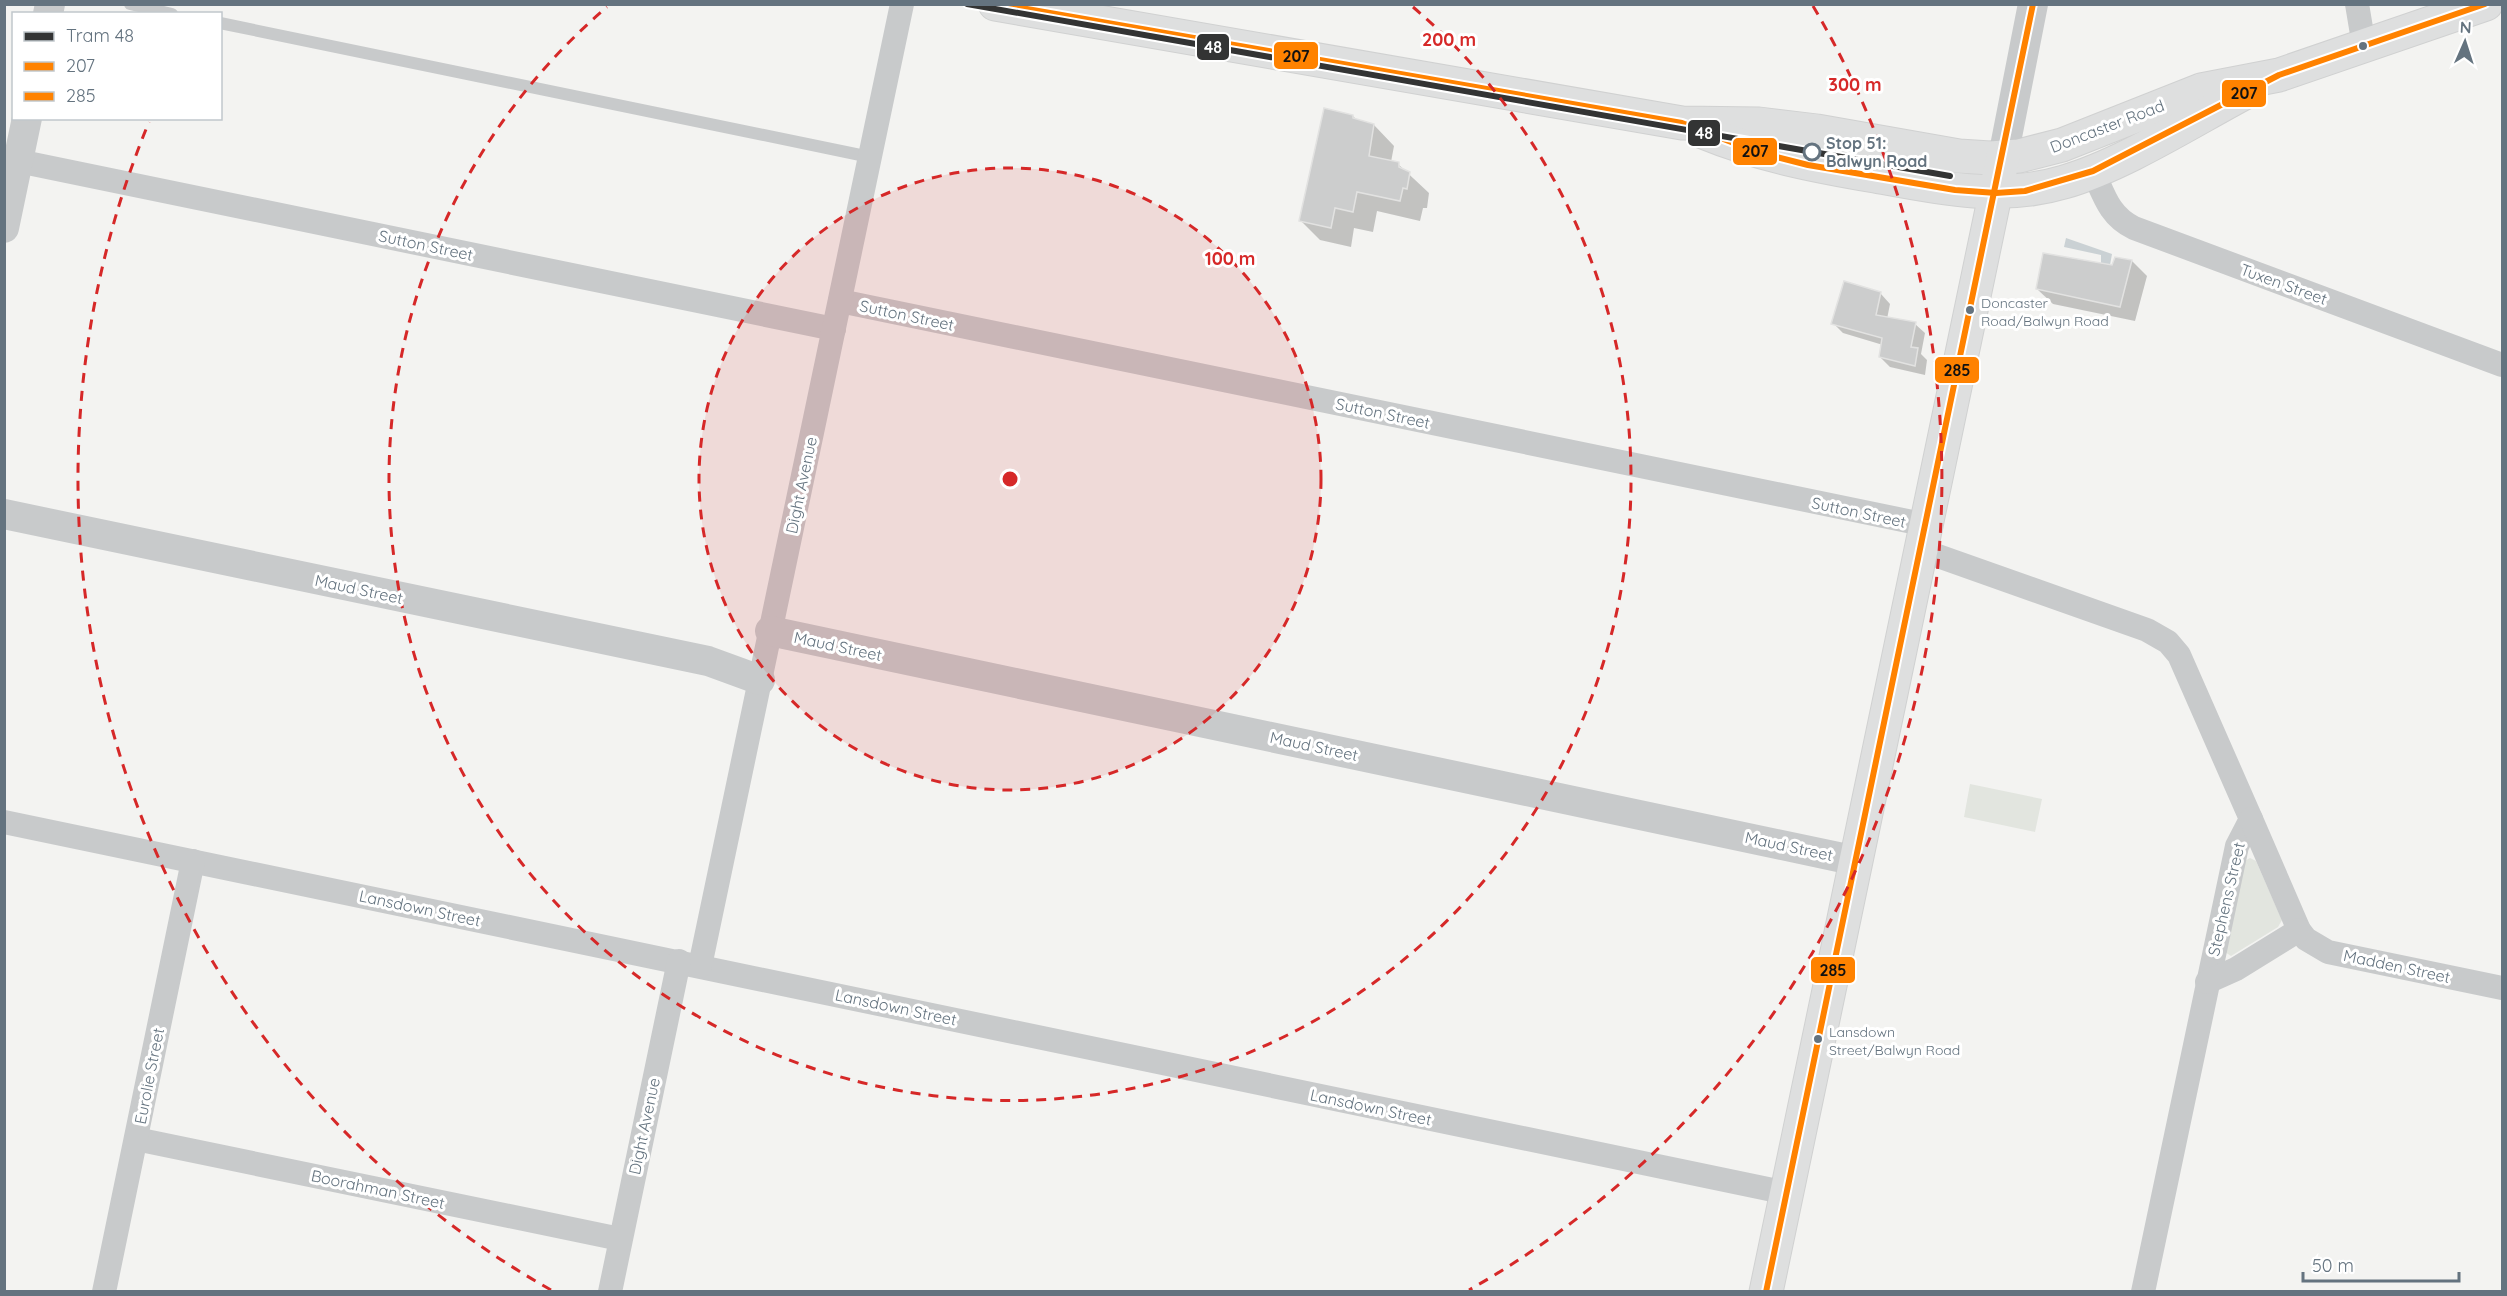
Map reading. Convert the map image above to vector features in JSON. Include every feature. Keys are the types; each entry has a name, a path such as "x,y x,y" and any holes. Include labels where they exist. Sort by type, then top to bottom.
{"main road":[{"name":"Doncaster Road","path":"995,4 1063,10 1682,123 1788,127 1959,156 2003,157 2062,145 2201,90 2279,75 2486,4"},
{"name":"Doncaster Road","path":"1682,123 1757,152 1799,163 1955,190 1996,193 2041,188 2093,171 2279,75"},
{"path":"1766,1292 2003,157"}],"street":[{"name":"Dight Avenue","path":"610,1292 620,1239 762,671 902,4"},
{"path":"2003,157 2033,4"},
{"path":"2357,4 2364,46"},
{"path":"4,228 27,120"},
{"name":"Sutton Street","path":"18,161 834,329"},
{"name":"Tuxen Street","path":"2093,171 2111,212 2123,223 2502,365"},
{"name":"Sutton Street","path":"840,301 1924,537"},
{"name":"Maud Street","path":"6,516 762,671"},
{"path":"1924,537 2147,630 2168,642 2179,654 2251,819"},
{"name":"Maud Street","path":"770,632 1857,861"},
{"name":"Madden Street","path":"2251,819 2299,930 2311,943 2328,952 2502,988"},
{"name":"Stephens Street","path":"2143,1292 2237,846 2251,819"},
{"name":"Lansdown Street","path":"4,822 1787,1193"},
{"name":"Eurolie Street","path":"104,1292 193,861"},
{"path":"2207,982 2236,969 2299,930"},
{"name":"Boorahman Street","path":"136,1140 620,1239"}],"lane":[{"path":"130,4 164,12"},
{"path":"222,23 870,157"}],"shaded area":[{"path":"2066,238 2112,254 2110,265 2101,263 2101,255 2064,247"},
{"path":"1970,784 2042,799 2035,832 1964,817"},
{"path":"2250,858 2256,861 2282,920 2278,927 2231,956 2225,952 2243,862"}],"building":[{"path":"1324,108 1353,115 1353,118 1374,124 1369,156 1399,162 1399,167 1410,172 1407,189 1403,188 1400,201 1357,192 1353,212 1335,208 1331,228 1299,221"},
{"path":"2043,253 2112,265 2115,257 2132,260 2120,307 2036,289"},
{"path":"1844,281 1881,292 1876,315 1916,322 1911,347 1918,348 1915,366 1879,357 1882,338 1831,324"}],"tram line":[{"name":"48","path":"967,4 1950,176"}],"transit line":[{"name":"207","path":"998,4 1682,123 1757,152 1808,165 1955,190 1996,193 2025,191 2093,171 2279,75 2485,4"},
{"name":"285","path":"1766,1292 2033,4"}],"place":[{"name":"Stop 51: Balwyn Road","path":"1812,152"},
{"name":"Doncaster Road/Balwyn Road","path":"1970,310"},
{"name":"Lansdown Street/Balwyn Road","path":"1818,1039"}]}
